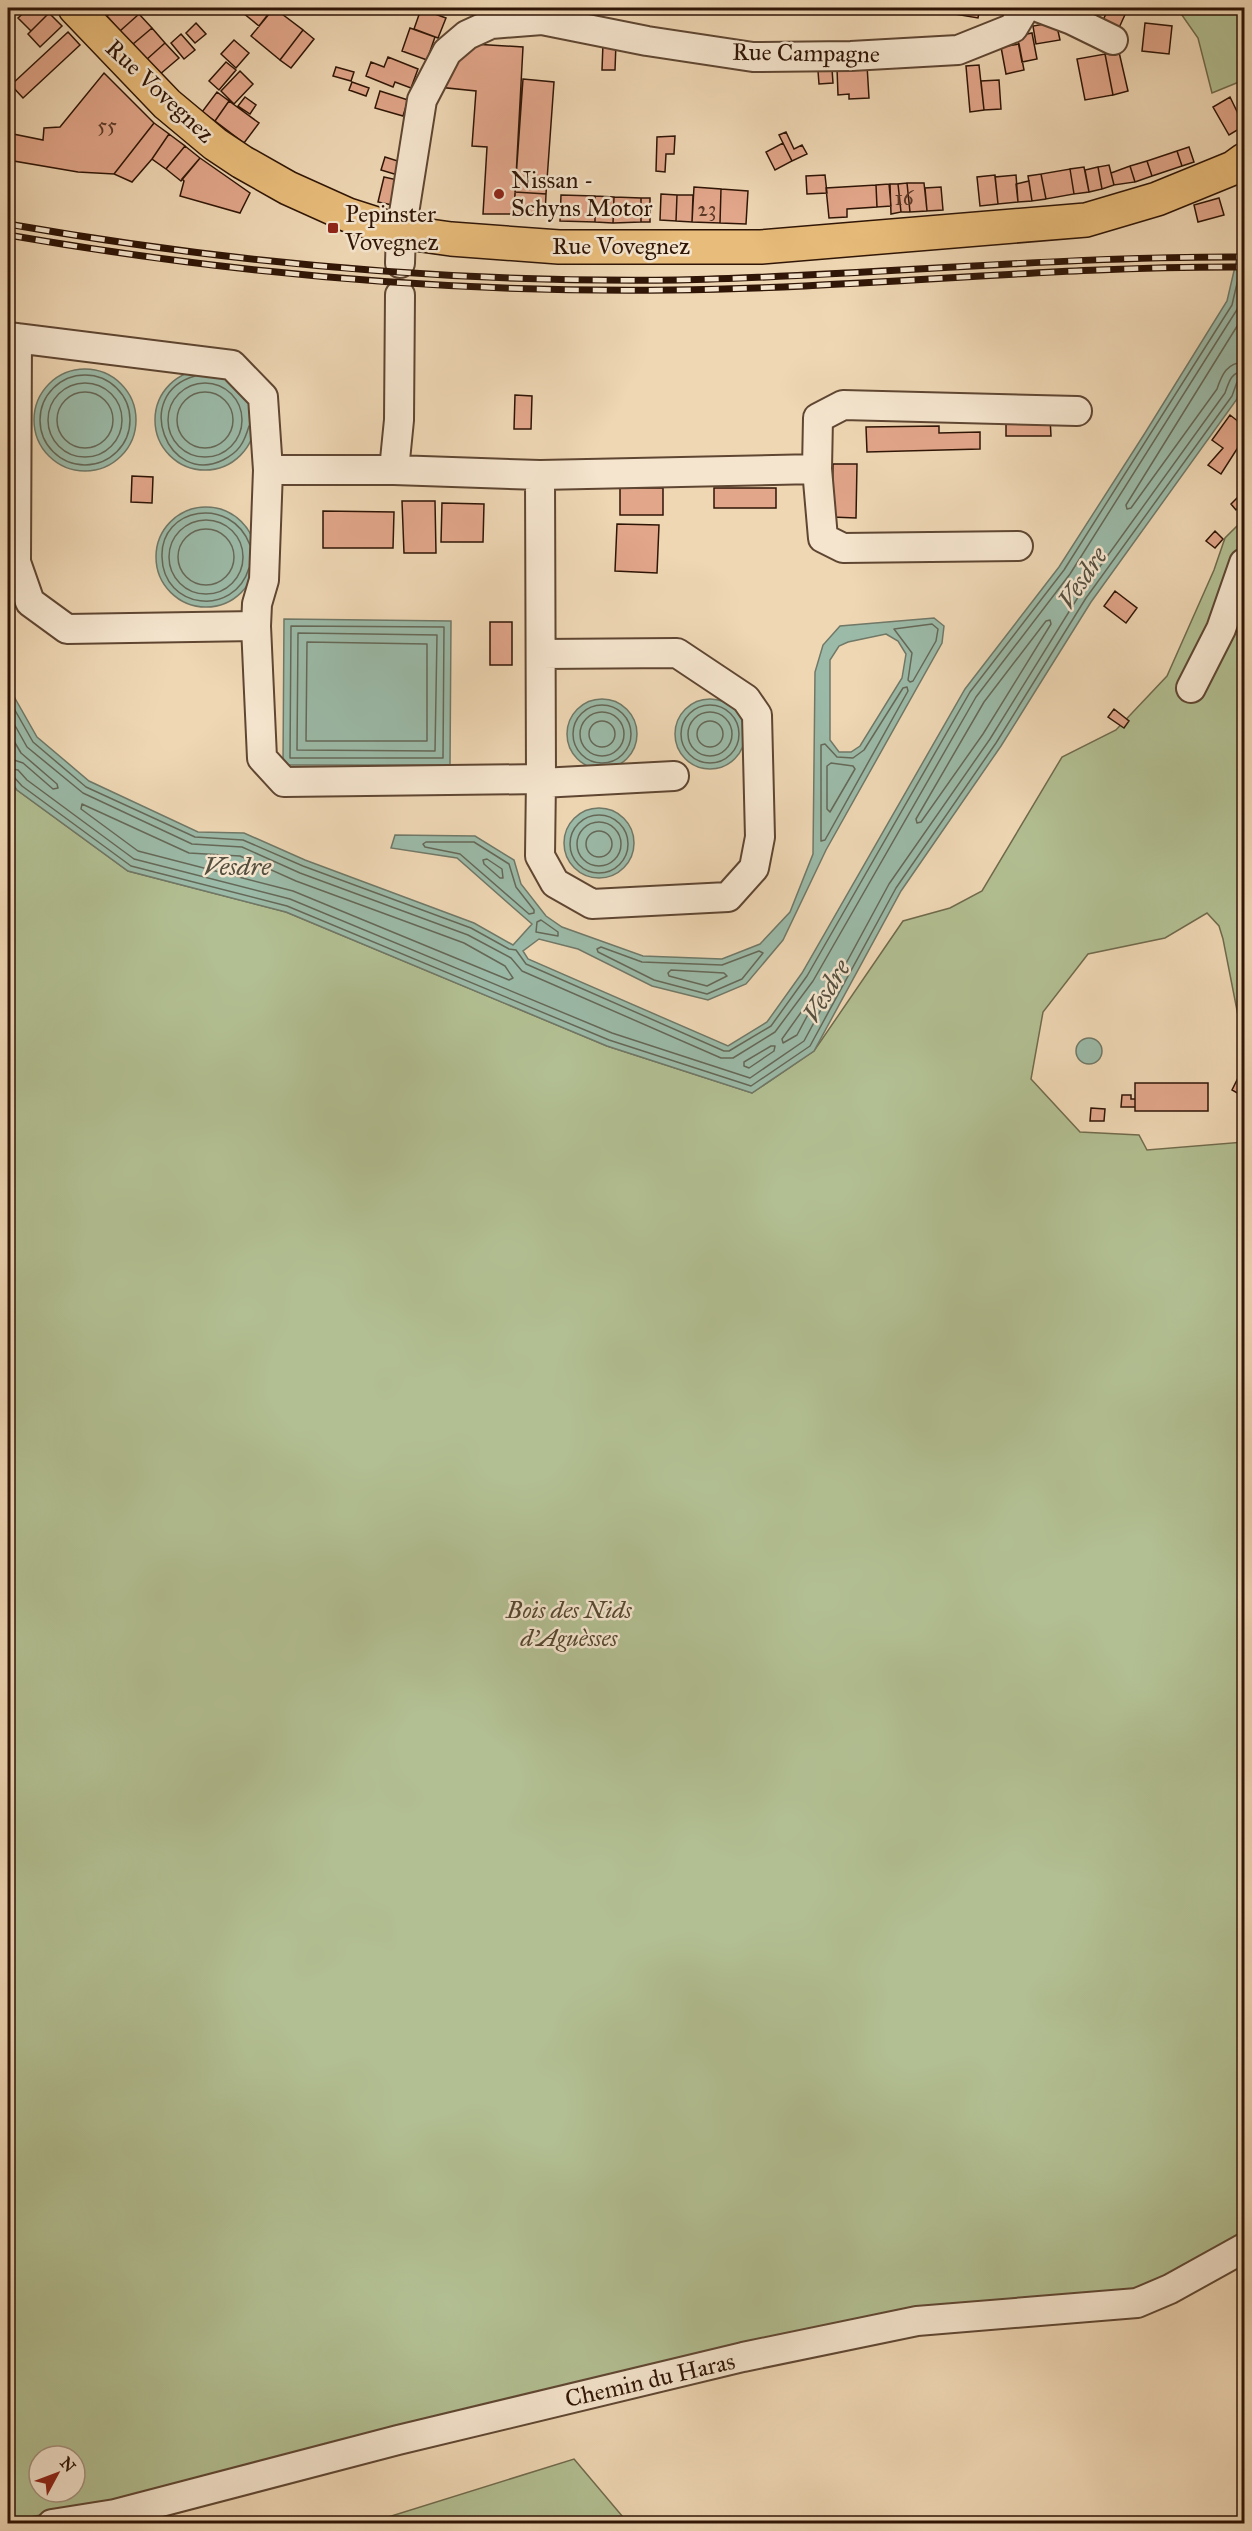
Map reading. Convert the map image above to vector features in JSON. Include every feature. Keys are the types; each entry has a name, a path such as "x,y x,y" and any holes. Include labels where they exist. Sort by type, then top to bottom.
{"main road":[{"name":"Rue Vovegnez","path":"75,8 167,104 215,144 288,188 348,215 400,247 451,239 559,247 761,247 1086,220 1157,199 1239,164"}],"street":[{"name":"Rue Campagne","path":"400,247 422,100 447,52 467,35 492,24 542,20 647,41 753,57 851,56 958,50 1013,28 1025,8"},
{"path":"1040,8 1072,20 1113,40"},
{"path":"394,471 399,420 400,295"},
{"path":"256,626 67,629 30,602 16,562 12,338 232,365 263,397 268,470 264,580 257,604 256,626 262,758 284,782 541,781 674,776"},
{"path":"1018,546 843,548 823,537 817,469 818,418 843,405 1077,411"},
{"path":"268,470 540,475 817,469"},
{"path":"540,475 540,856 555,884 592,904 728,897 754,868 760,837 757,715 746,699 677,653 541,654"},
{"path":"1191,688 1221,629 1245,563"},
{"name":"Chemin du Haras","path":"52,2523 115,2514 398,2440 743,2357 917,2321 1137,2303 1170,2289 1245,2247"}],"green space":[{"path":"1177,8 1244,8 1244,88 1239,82 1212,93 1198,38"},
{"name":"Bois des Nids d'Aguèsses","path":"1244,519 1244,1046 1223,939 1219,926 1207,913 1165,938 1088,954 1043,1012 1031,1079 1080,1132 1139,1135 1147,1150 1244,1142 1244,2241 1131,2300 905,2316 122,2500 8,2521 8,778 17,790 128,871 286,912 607,1046 752,1093 814,1051 903,921 950,908 982,891 1062,757 1116,730 1167,676 1214,570 1225,538"},
{"path":"574,2459 628,2523 369,2523"}],"water":[{"name":"Vesdre","path":"1244,228 1244,377 1237,399 1091,602 1001,746 901,891 814,1051 752,1093 607,1046 286,912 128,871 17,790 8,778 8,686 37,737 89,781 198,832 244,833 305,860 474,923 513,945 532,924 457,858 391,848 395,835 475,836 514,860 521,884 546,916 562,927 643,956 722,959 760,944 790,912 813,854 815,672 823,645 840,626 934,618 944,626 942,643 826,850 783,940 746,984 708,1000 652,986 578,949 539,939 523,951 528,959 728,1046 767,1022 802,973 965,689 1059,567 1227,301","holes":["886,634 898,641 906,654 902,678 860,746 851,752 839,752 830,740 830,660 839,646 848,642"]},
{"path":"85,369 104,373 121,384 132,401 136,420 132,439 121,456 104,467 85,471 66,467 49,456 38,439 34,420 38,401 49,384 66,373"},
{"path":"205,370 224,374 241,384 251,401 255,420 251,439 241,456 224,466 205,470 186,466 169,456 159,439 155,420 159,401 169,384 186,374"},
{"path":"206,507 225,511 242,521 252,538 256,557 252,576 242,593 225,603 206,607 187,603 170,593 160,576 156,557 160,538 170,521 187,511"},
{"path":"284,619 451,621 450,765 283,765"},
{"path":"595,699 609,699 622,705 631,714 637,727 635,747 627,759 609,769 595,769 582,763 573,754 567,741 567,727 573,714 582,705"},
{"path":"703,699 717,699 730,705 739,714 745,727 743,747 735,759 717,769 703,769 690,763 681,754 675,741 675,727 681,714 690,705"},
{"path":"606,808 619,814 628,823 632,829 634,843 632,857 624,868 613,876 592,878 574,868 566,857 564,836 574,818 585,810"},
{"path":"1089,1038 1098,1042 1102,1051 1098,1060 1089,1064 1080,1060 1076,1051 1080,1042"}],"building":[{"path":"29,8 44,8 49,13 31,31 18,18"},
{"path":"116,8 134,8 139,14 120,31 107,16"},
{"path":"247,8 273,8 259,26 243,13"},
{"path":"274,8 303,30 280,60 251,36"},
{"path":"949,8 980,8 978,18 948,13"},
{"path":"1109,8 1128,8 1118,30 1102,22"},
{"path":"421,9 446,18 438,38 414,29"},
{"path":"49,13 62,26 40,47 28,34"},
{"path":"139,14 152,28 133,44 120,31"},
{"path":"1056,22 1060,40 1036,44 1033,26"},
{"path":"196,23 206,34 195,43 186,33"},
{"path":"1145,23 1172,26 1169,54 1142,51"},
{"path":"152,28 165,43 146,60 133,44"},
{"path":"410,28 435,37 427,60 402,51"},
{"path":"303,30 314,39 291,68 280,60"},
{"path":"68,32 80,45 23,98 11,85"},
{"path":"1032,33 1037,59 1022,62 1017,36"},
{"path":"181,34 195,50 184,59 171,43"},
{"path":"234,40 249,53 236,68 221,54"},
{"path":"165,43 179,58 159,75 146,60"},
{"path":"603,43 616,43 615,70 602,70"},
{"path":"473,44 523,47 514,214 483,214 487,147 472,146 476,91 438,87 459,49"},
{"path":"1019,44 1024,70 1006,74 1001,47"},
{"path":"1119,52 1128,91 1113,95 1105,54"},
{"path":"1105,54 1113,95 1085,100 1077,59"},
{"path":"388,57 418,69 411,88 395,82 393,87 366,76 371,62 384,67"},
{"path":"226,62 236,70 219,90 209,81"},
{"path":"867,65 869,98 849,99 849,94 838,95 837,68"},
{"path":"979,65 984,110 970,112 966,66"},
{"path":"336,67 354,72 351,81 333,76"},
{"path":"832,69 833,83 819,84 818,71"},
{"path":"240,71 253,84 234,104 221,91"},
{"path":"104,73 154,123 114,174 78,172 8,160 8,133 43,140 44,128 60,127"},
{"path":"523,79 554,82 546,194 515,192"},
{"path":"999,80 1001,109 984,110 981,81"},
{"path":"352,82 369,88 366,96 349,90"},
{"path":"380,91 408,100 403,116 375,108"},
{"path":"217,92 229,101 215,121 202,112"},
{"path":"245,97 256,105 250,114 238,106"},
{"path":"1230,97 1244,126 1229,135 1213,107"},
{"path":"229,101 259,123 244,143 215,121"},
{"path":"154,123 169,134 152,159 132,182 114,174"},
{"path":"786,132 794,149 802,145 807,154 792,161 779,135"},
{"path":"169,134 185,146 166,169 152,159"},
{"path":"675,136 674,154 666,154 665,172 656,171 657,137"},
{"path":"783,143 792,161 775,170 766,152"},
{"path":"185,146 200,158 181,181 166,169"},
{"path":"1189,147 1194,162 1182,166 1177,151"},
{"path":"1177,151 1182,166 1152,176 1147,161"},
{"path":"385,157 404,163 401,176 381,170"},
{"path":"200,158 250,193 240,213 180,196 184,181 182,179"},
{"path":"1147,161 1152,176 1135,182 1130,166"},
{"path":"1109,165 1114,185 1102,189 1098,167"},
{"path":"1130,166 1135,182 1114,185 1111,173"},
{"path":"1084,167 1089,192 1074,194 1070,169"},
{"path":"1098,167 1102,189 1089,192 1085,170"},
{"path":"1070,169 1074,194 1046,199 1041,174"},
{"path":"1041,174 1046,199 1032,201 1028,176"},
{"path":"825,175 827,193 807,194 806,176"},
{"path":"995,175 998,204 980,206 977,177"},
{"path":"1016,175 1018,202 998,204 995,177"},
{"path":"384,177 402,181 397,206 378,202"},
{"path":"1029,181 1032,201 1018,202 1016,184"},
{"path":"907,183 910,212 901,212 898,184"},
{"path":"907,183 924,183 927,211 910,212"},
{"path":"889,184 891,206 877,207 876,185"},
{"path":"890,184 898,184 901,212 891,214"},
{"path":"876,185 877,207 847,209 847,217 829,218 826,188"},
{"path":"694,187 721,189 720,223 692,222"},
{"path":"941,187 943,210 927,211 925,188"},
{"path":"721,189 748,191 746,224 720,223"},
{"path":"515,192 546,194 545,216 514,214"},
{"path":"661,194 677,195 676,221 660,220"},
{"path":"561,195 595,196 595,222 560,221"},
{"path":"677,195 693,195 692,222 676,221"},
{"path":"595,196 614,197 613,223 595,222"},
{"path":"614,197 641,198 641,222 613,223"},
{"path":"641,198 650,198 650,222 641,222"},
{"path":"1219,198 1224,215 1198,222 1194,205"},
{"path":"515,395 532,396 531,429 514,429"},
{"path":"1230,415 1244,426 1244,438 1221,474 1208,465 1223,448 1212,440"},
{"path":"1006,418 1050,418 1051,436 1006,436"},
{"path":"939,426 939,433 980,432 980,449 867,452 866,427"},
{"path":"833,464 857,464 856,518 832,517"},
{"path":"132,476 153,477 152,503 131,502"},
{"path":"620,488 663,488 663,515 620,515"},
{"path":"714,488 776,488 776,508 714,508"},
{"path":"1244,491 1244,502 1236,510 1231,504"},
{"path":"402,501 435,501 436,553 404,553"},
{"path":"442,503 484,504 483,542 441,542"},
{"path":"323,511 394,512 393,548 323,548"},
{"path":"617,524 659,525 657,573 615,571"},
{"path":"1215,531 1223,539 1215,548 1206,541"},
{"path":"1115,591 1137,608 1126,623 1104,606"},
{"path":"490,622 512,622 512,665 490,665"},
{"path":"1114,709 1129,721 1124,728 1108,717"},
{"path":"1240,1074 1244,1077 1244,1097 1232,1090"},
{"path":"1135,1083 1208,1083 1208,1111 1135,1111"},
{"path":"1122,1095 1131,1095 1131,1099 1135,1099 1135,1107 1121,1107"},
{"path":"1091,1108 1105,1109 1104,1121 1090,1121"}],"railway":[{"path":"8,224 174,250 258,260 341,268 509,278 593,280 749,278 1102,260 1244,257"},
{"path":"8,235 255,270 338,278 504,288 587,290 743,288 1029,273 1244,267"}],"place":[{"name":"Nissan - Schyns Motor","path":"499,194"},
{"name":"Pepinster Vovegnez","path":"333,228"}]}
